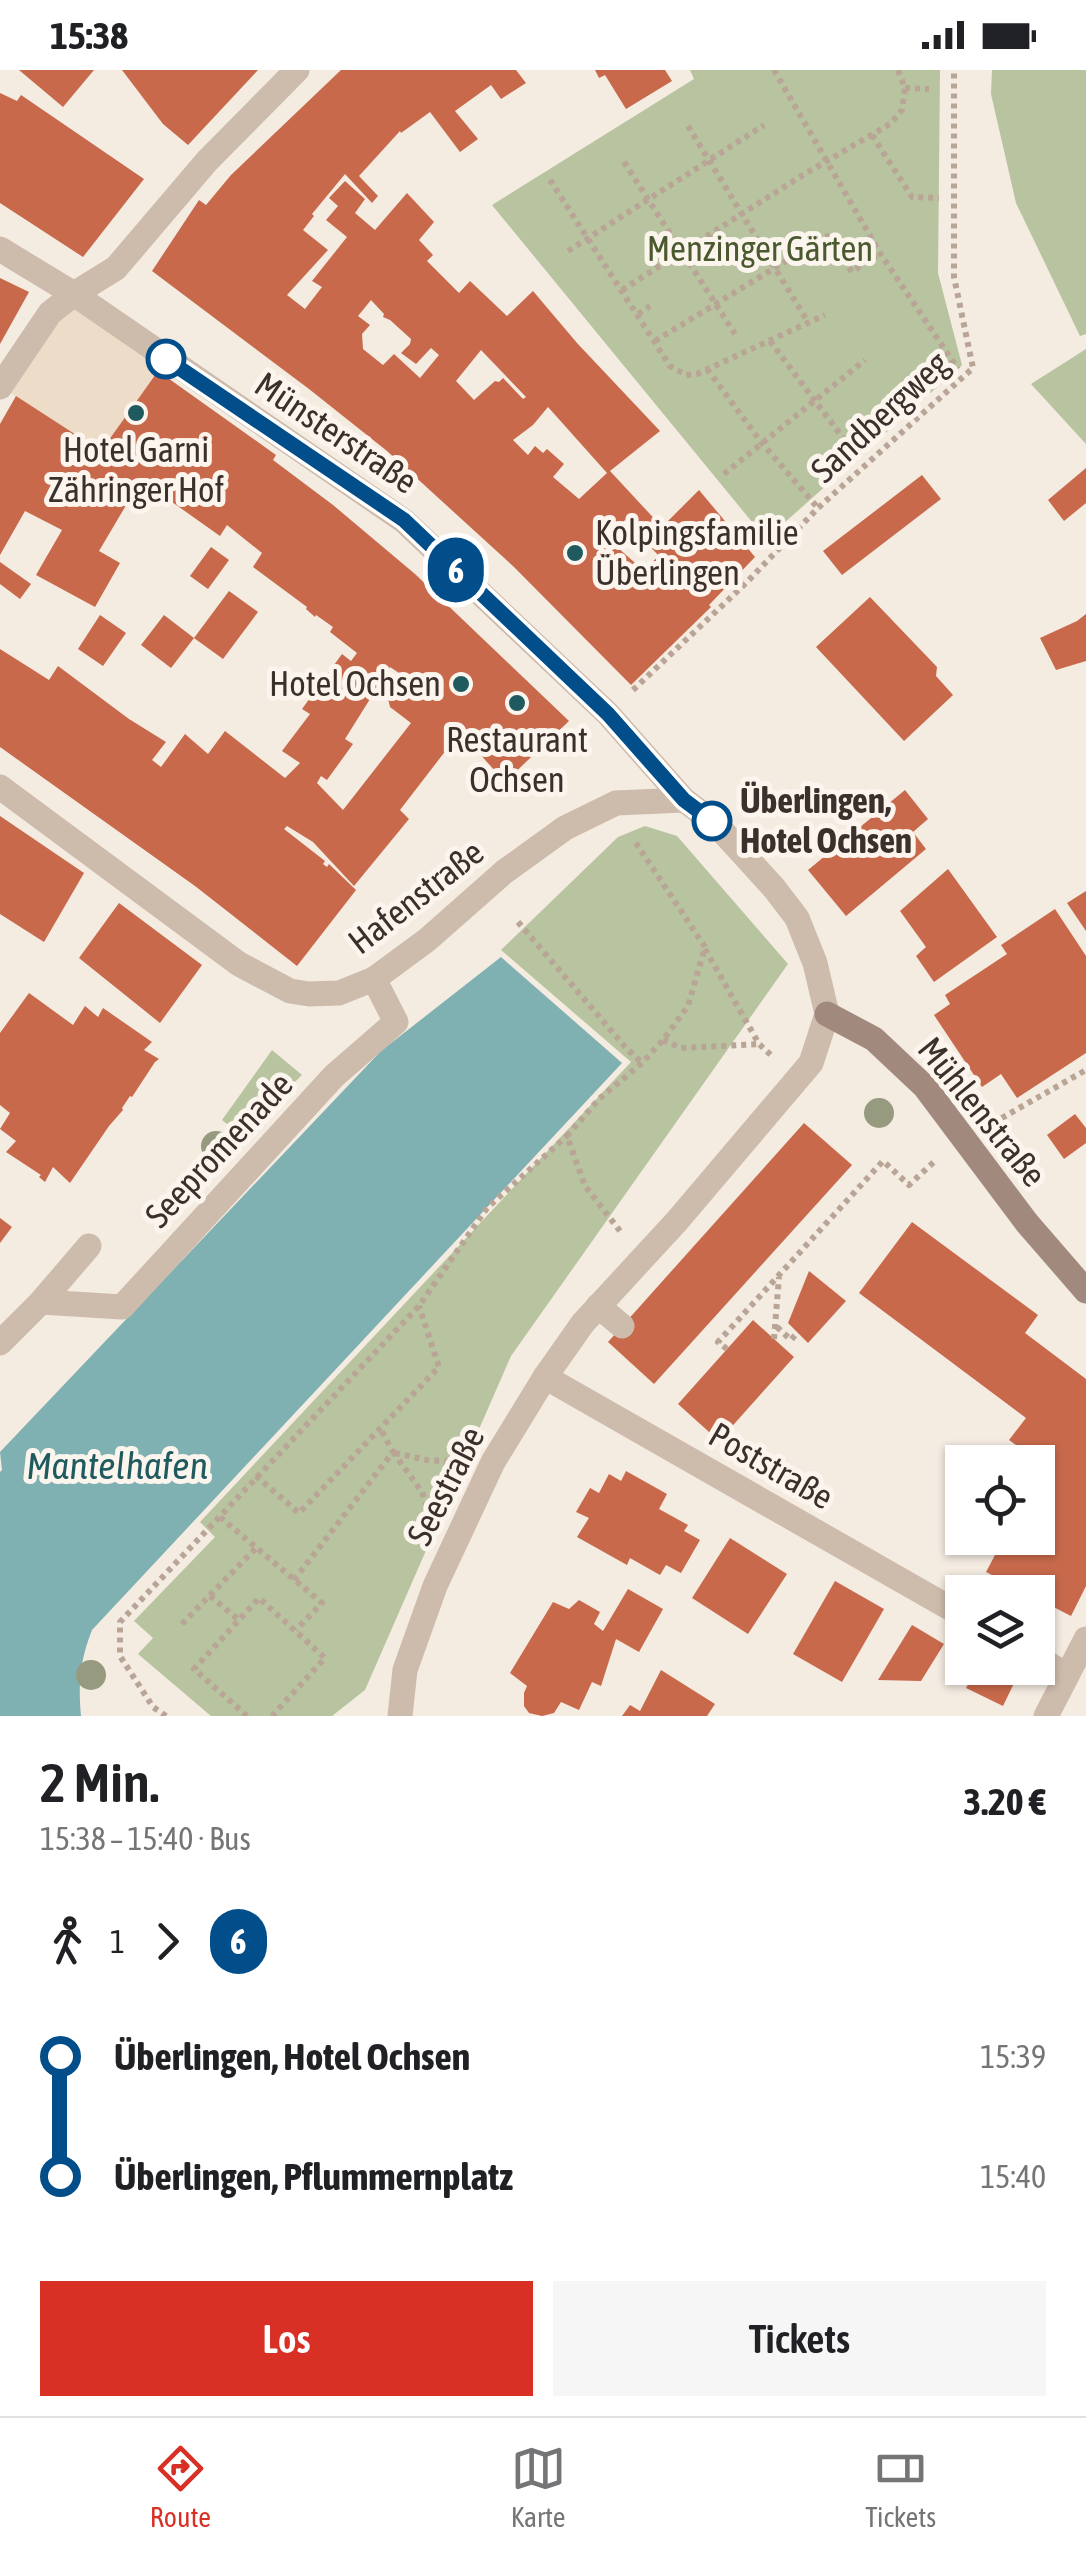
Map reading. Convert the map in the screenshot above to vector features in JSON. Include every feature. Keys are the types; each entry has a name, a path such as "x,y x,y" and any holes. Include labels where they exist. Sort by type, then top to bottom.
{"street":[{"path":"0,387 50,313 116,268 207,161 297,70"},
{"name":"Münsterstraße","path":"0,250 74,294 404,520 608,714 684,800"},
{"name":"Hafenstraße","path":"0,788 239,964 290,991 309,994 339,992 374,979 427,940 504,872 565,828 616,803 684,800"},
{"path":"684,800 715,822 797,918 815,963 827,1014"},
{"name":"Seepromenade","path":"41,1302 122,1308 334,1076 396,1022 374,979"},
{"name":"Mühlenstraße","path":"827,1014 874,1039 925,1086 1027,1224 1086,1291"},
{"name":"Seestraße","path":"400,1716 405,1670 435,1586 493,1462 584,1323 811,1063 827,1014"},
{"path":"0,1342 89,1246"},
{"path":"598,1306 622,1326"},
{"name":"Poststraße","path":"546,1377 746,1485 945,1605"},
{"path":"1046,1716 1086,1639"},
{"path":"1055,1667 1067,1674"}],"path":[{"path":"774,70 880,253 958,369"},
{"path":"622,290 890,124 902,110 905,88 898,70"},
{"name":"Sandbergweg","path":"608,714 746,583 818,508 973,368 954,277 954,70"},
{"path":"905,88 929,89"},
{"path":"688,126 808,322"},
{"path":"568,251 764,126"},
{"path":"872,135 912,197 939,198"},
{"path":"624,162 734,334"},
{"path":"550,180 670,366 686,375 697,374 824,315"},
{"path":"655,341 827,236 852,272 880,253"},
{"path":"638,314 650,306"},
{"path":"770,341 850,446"},
{"path":"724,474 864,360"},
{"path":"707,369 818,508"},
{"path":"636,844 704,948 759,1044 681,1048 663,1040"},
{"path":"518,922 642,1063"},
{"path":"166,1716 152,1707 120,1656 120,1622 419,1306 487,1208 567,1136 599,1099 663,1040 688,1006 704,948"},
{"path":"992,1124 1086,1070"},
{"path":"567,1136 585,1186 626,1238"},
{"path":"728,1349 718,1342 883,1162 910,1185 938,1158"},
{"path":"774,1339 779,1276"},
{"path":"256,1476 299,1513 439,1367 419,1306"},
{"path":"767,1332 776,1326"},
{"path":"776,1326 791,1340 797,1333"},
{"path":"380,1428 422,1492 433,1525"},
{"path":"394,1452 426,1460 473,1463"},
{"path":"294,1580 394,1452"},
{"path":"220,1517 322,1604 296,1630"},
{"path":"182,1624 256,1548"},
{"path":"210,1596 240,1620"},
{"path":"247,1716 194,1668 259,1598 325,1658 272,1716"}],"green space":[{"name":"Menzinger Gärten","path":"690,70 940,70 938,273 962,365 766,539 492,205 694,79"},
{"path":"992,70 1086,70 1086,334 1080,336 1016,203 991,94"},
{"path":"1086,349 1086,444 1031,384"},
{"path":"645,826 677,836 788,964 511,1356 365,1690 332,1716 211,1716 138,1654 153,1638 134,1621 215,1537 200,1522 631,1062 501,950 618,837"},
{"path":"272,1050 302,1075 241,1135 222,1120"}],"shaded area":[{"path":"74,294 166,359 101,451 0,386"}],"water":[{"name":"Mantelhafen","path":"501,957 622,1063 92,1630 81,1672 81,1716 0,1716 0,1452 381,1051"}],"building":[{"path":"19,70 94,70 63,107"},
{"path":"122,70 258,70 188,145 163,124"},
{"path":"341,70 516,70 526,83 501,99 491,85 455,111 478,139 460,152 430,112 400,131 359,176 378,196 372,203 345,174 303,230 328,250 287,295 305,309 322,287 312,281 347,237 326,220 338,206 329,198 345,181 365,199 355,213 375,230 407,193 434,222 419,240 433,255 427,261 459,293 470,281 507,316 533,291 660,431 610,471 662,527 699,490 755,557 711,607 631,685 514,567 387,451 152,271 199,200 206,205 231,175","holes":["371,300 383,317 411,339 401,353 416,364 431,348 439,355 420,378 394,354 383,365 363,349 362,334 370,325 358,316","481,350 526,397 523,399 503,378 474,400 456,381","548,407 607,473 579,499 553,477 564,464 547,449 543,453 535,446 528,455 513,440","625,520 659,556 643,570 607,538"]},
{"path":"595,70 665,70 672,81 626,109 605,75 599,78"},
{"path":"0,93 17,101 21,95 144,179 83,257 0,203"},
{"path":"0,278 29,292 0,344"},
{"path":"158,371 276,455 273,460 415,574 569,721 505,782 460,732 400,810 409,819 354,886 313,842 287,826 284,829 356,890 297,966 195,886 0,747 0,649 49,680 58,666 166,742 152,760 161,767 185,734 208,754 225,731 285,778 300,763 282,751 310,714 302,709 342,654 351,661 357,653 330,632 333,627 253,567 262,553 227,525 220,536 141,480 99,551 120,563 95,607 36,575 62,530 25,511 0,555 0,424 16,396 101,451","holes":["390,667 399,673 387,694 390,707 411,723 343,810 317,783 321,776 327,780 353,744 345,739"]},
{"path":"1086,468 1086,503 1064,521 1048,500"},
{"path":"922,475 941,499 842,575 823,551"},
{"path":"211,547 229,560 208,589 190,576"},
{"path":"0,562 31,584 20,599 0,584"},
{"path":"229,591 258,612 223,659 194,638"},
{"path":"870,597 937,667 936,676 953,695 904,741 816,647"},
{"path":"1086,614 1086,661 1056,670 1040,638"},
{"path":"100,615 126,633 103,666 78,649"},
{"path":"164,615 194,638 171,668 141,645"},
{"path":"905,790 928,819 913,832 926,849 846,916 808,870"},
{"path":"0,816 84,873 44,942 0,914"},
{"path":"948,869 997,937 934,982 916,956 926,947 900,911"},
{"path":"1086,891 1086,931 1067,903"},
{"path":"119,903 202,965 160,1023 79,958"},
{"path":"1055,909 1086,956 1086,1053 1017,1098 1001,1074 982,1087 934,1015 950,1004 945,995 1007,954 1001,945"},
{"path":"29,993 73,1025 85,1006 98,1017 103,1008 152,1042 144,1050 159,1059 70,1183 53,1167 45,1182 41,1175 6,1152 16,1141 0,1129 10,1113 0,1105 0,1033"},
{"path":"1075,1114 1086,1128 1086,1143 1064,1159 1047,1135"},
{"path":"804,1123 852,1165 654,1384 608,1342"},
{"path":"0,1218 12,1227 0,1243"},
{"path":"912,1222 1038,1315 1025,1333 1086,1379 1086,1586 1071,1616 1055,1608 1055,1575 986,1572 995,1555 1055,1555 1055,1445 1016,1445 1009,1440 1026,1418 859,1293"},
{"path":"809,1271 846,1301 808,1343 788,1323"},
{"path":"753,1320 794,1357 719,1441 678,1404"},
{"path":"626,1471 667,1494 659,1509 688,1525 684,1531 700,1540 681,1573 666,1565 660,1575 630,1558 627,1565 577,1537 589,1518 576,1512 590,1488 599,1493 609,1474 621,1481"},
{"path":"730,1538 787,1574 748,1634 692,1598"},
{"path":"835,1581 884,1609 842,1682 793,1654"},
{"path":"628,1589 663,1609 639,1652 616,1639 601,1686 592,1682 579,1710 561,1702 554,1713 529,1713 524,1706 527,1686 510,1673 553,1602 569,1609 579,1600 600,1612 594,1624 603,1631"},
{"path":"912,1625 944,1644 921,1681 878,1680"},
{"path":"661,1670 715,1704 707,1716 622,1716 630,1705 640,1711"},
{"path":"968,1685 1013,1685 1003,1706 966,1688"}],"bus line":[{"name":"6","path":"166,359 404,520 608,714 684,800 712,821"}],"place":[{"name":"Hotel Garni Zähringer Hof","path":"136,413"},
{"name":"Kolpingsfamilie Überlingen","path":"575,553"},
{"name":"Hotel Ochsen","path":"461,684"},
{"name":"Restaurant Ochsen","path":"517,703"},
{"name":"Überlingen, Hotel Ochsen","path":"712,821"}]}
